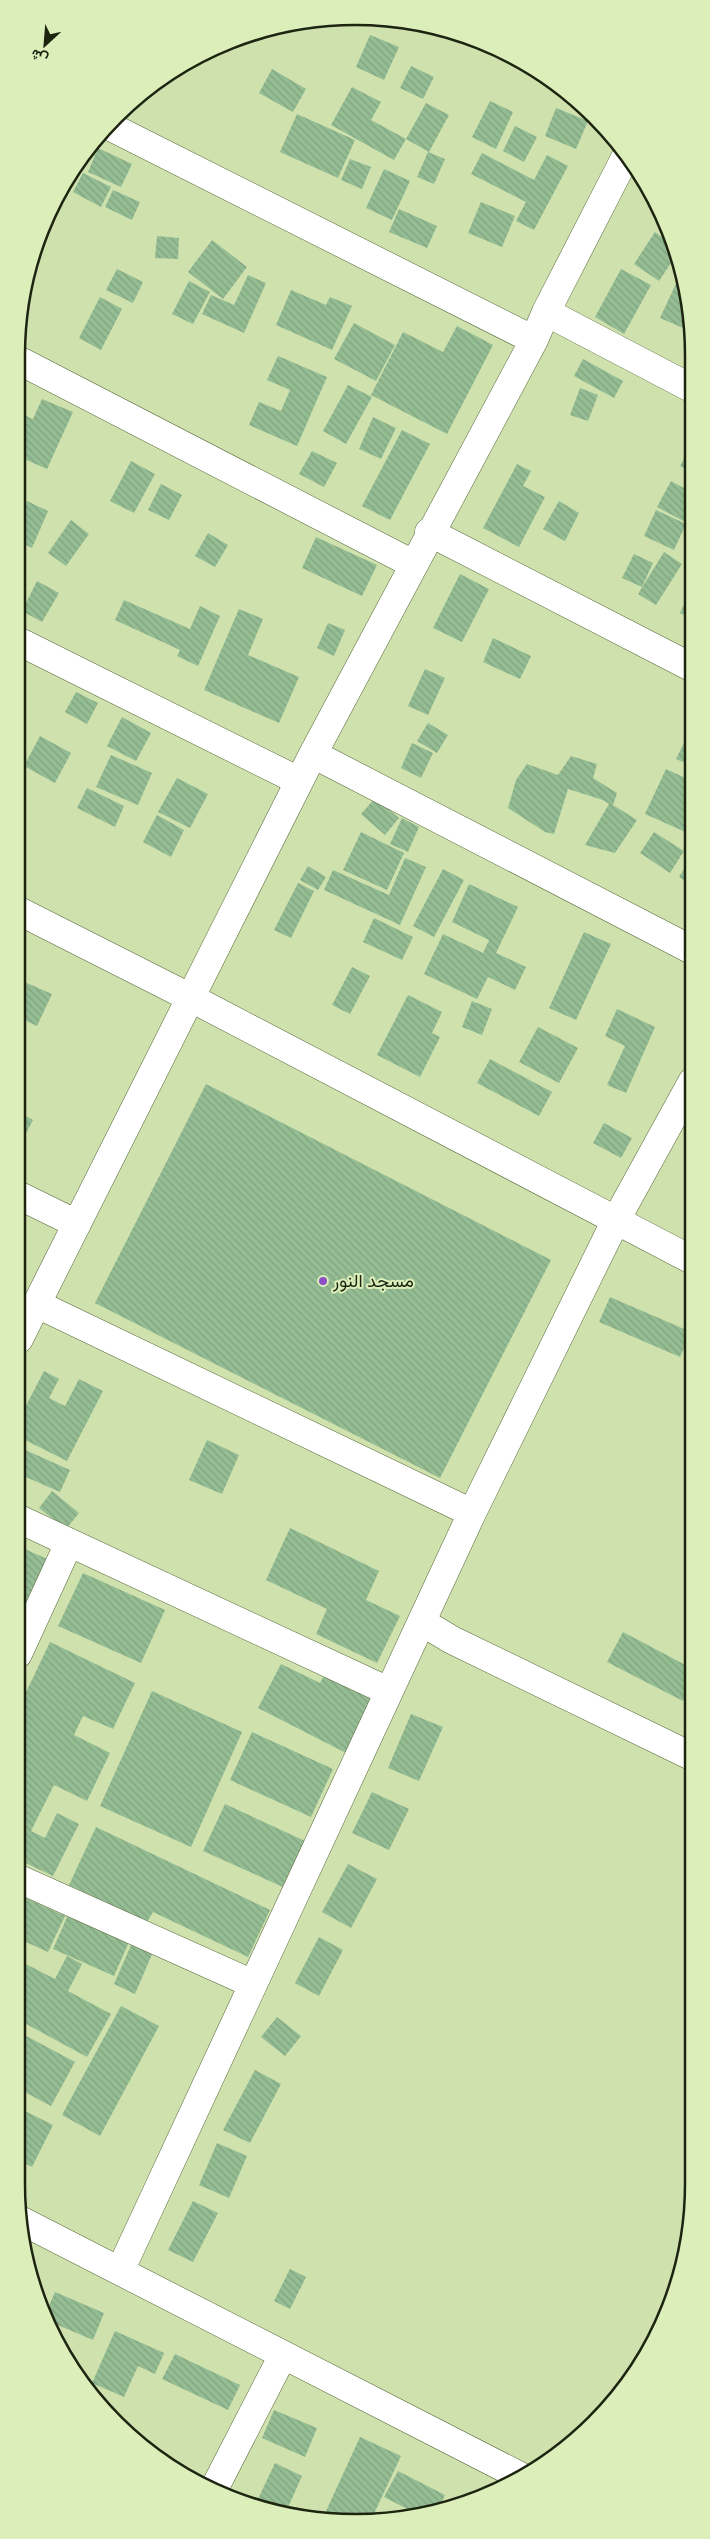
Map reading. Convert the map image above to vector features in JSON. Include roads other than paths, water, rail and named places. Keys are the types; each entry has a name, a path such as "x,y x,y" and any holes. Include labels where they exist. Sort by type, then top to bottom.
{"street":[{"path":"115,129 534,340"},
{"path":"25,1327 299,781 414,564 429,532 534,340 546,312 623,163"},
{"path":"546,312 685,385"},
{"path":"25,364 414,564"},
{"path":"429,532 685,664"},
{"path":"25,644 299,781"},
{"path":"313,754 685,946"},
{"path":"25,914 191,998 685,1256"},
{"path":"120,2271 472,1513 616,1220 685,1095"},
{"path":"25,1198 77,1224"},
{"path":"37,1304 472,1513"},
{"path":"25,1523 388,1692"},
{"path":"25,1639 69,1543"},
{"path":"422,1622 452,1640 685,1753"},
{"path":"25,1882 253,1984"},
{"path":"28,2224 514,2473"},
{"path":"217,2484 283,2355"}],"place":[{"name":"مسجد النور","path":"323,1281"}]}
